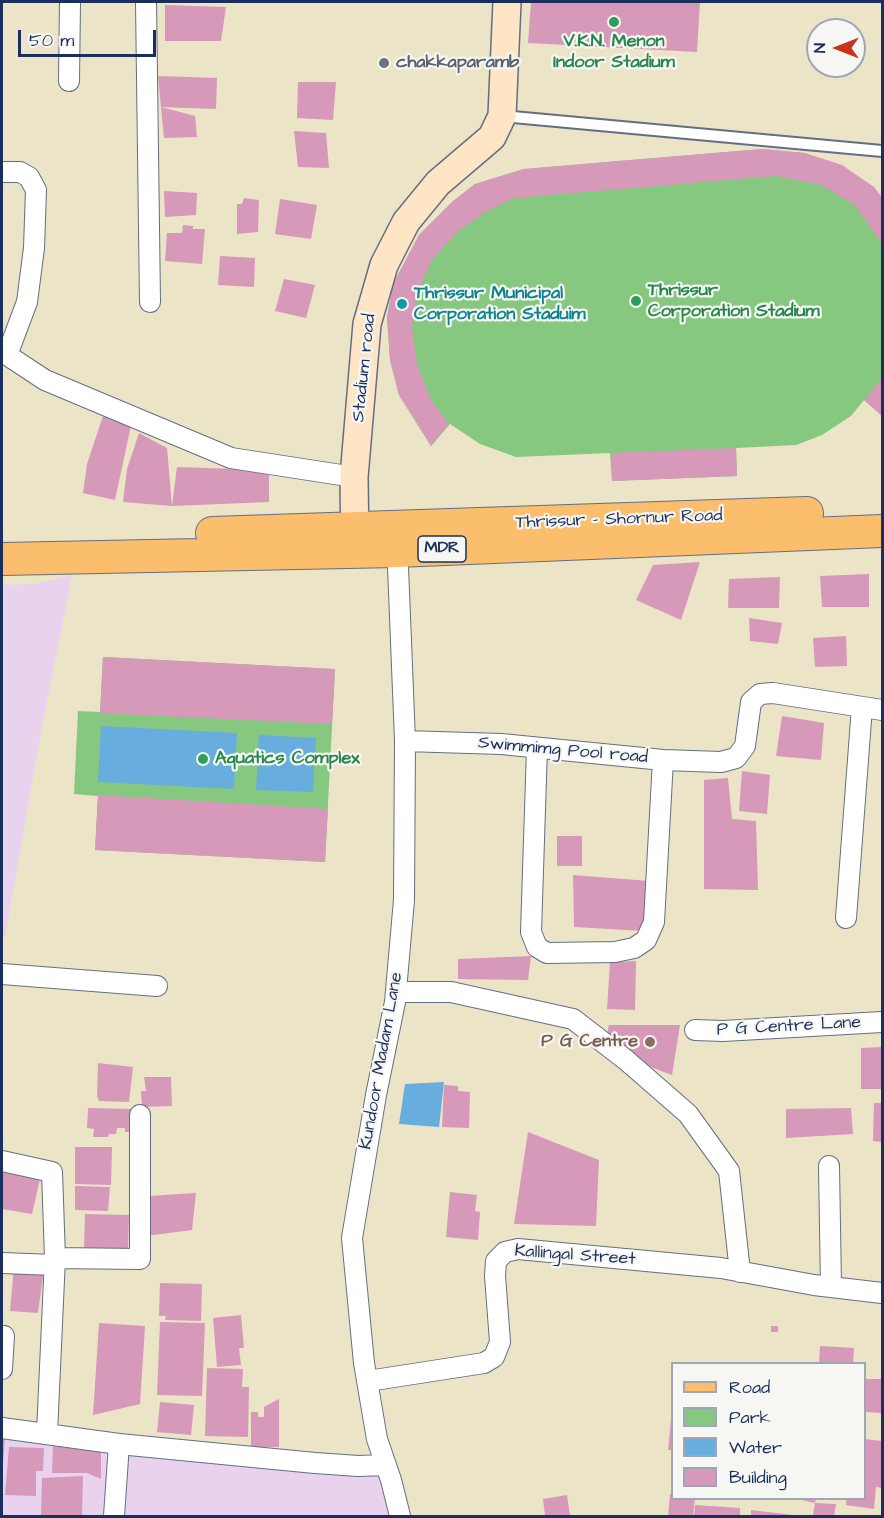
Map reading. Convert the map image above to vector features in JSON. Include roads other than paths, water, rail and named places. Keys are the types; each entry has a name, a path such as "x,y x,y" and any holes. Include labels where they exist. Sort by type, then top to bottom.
{"main road":[{"name":"Stadium road","path":"355,541 354,477 367,324 384,265 406,222 438,183 492,137 502,116 507,2"},
{"name":"Thrissur - Shornur Road","path":"355,541 882,510"},
{"name":"MDR","path":"397,539 882,531"},
{"name":"MDR","path":"8,549 355,541"}],"street":[{"path":"69,81 70,2"},
{"path":"146,2 150,302"},
{"path":"2,172 20,172 29,177 36,190 34,248 27,302 4,352 45,380 231,458 354,477"},
{"name":"Kundoor Madam Lane","path":"397,539 405,741 404,900 396,992 352,1238 364,1363 377,1439 400,1516"},
{"name":"Swimmimg Pool road","path":"405,741 501,744 663,760 721,762 736,758 745,746 751,702 760,694 773,693 862,706"},
{"path":"846,918 862,706 882,710"},
{"path":"537,748 531,932 537,947 547,953 615,952 634,948 646,940 654,922 663,760"},
{"path":"2,974 157,986"},
{"path":"396,992 451,992 573,1019 626,1060 688,1114 729,1171 740,1272"},
{"name":"P G Centre Lane","path":"695,1030 734,1031 882,1022"},
{"path":"2,1263 140,1259 140,1116"},
{"path":"2,1161 52,1172 55,1261 47,1433"},
{"path":"829,1167 831,1287"},
{"name":"Kallingal Street","path":"368,1381 484,1363 494,1357 500,1342 496,1261 505,1252 518,1249 721,1268 831,1287 882,1293"},
{"path":"2,1368 4,1335"},
{"path":"2,1428 118,1444 315,1464 386,1465"},
{"path":"114,1516 118,1444"}],"lane":[{"path":"502,116 882,151"}],"water":[{"path":"101,726 237,733 234,789 98,782"},
{"path":"259,735 316,738 313,792 256,790"},
{"path":"444,1082 439,1127 399,1124 405,1084"}],"place":[{"name":"V.K.N. Menon Indoor Stadium","path":"614,22"},
{"name":"chakkaparamb","path":"384,63"},
{"name":"Thrissur Corporation Stadium","path":"636,301"},
{"name":"Thrissur Municipal Corporation Staduim","path":"402,304"},
{"name":"Aquatics Complex","path":"203,759"},
{"name":"P G Centre","path":"650,1042"}]}
